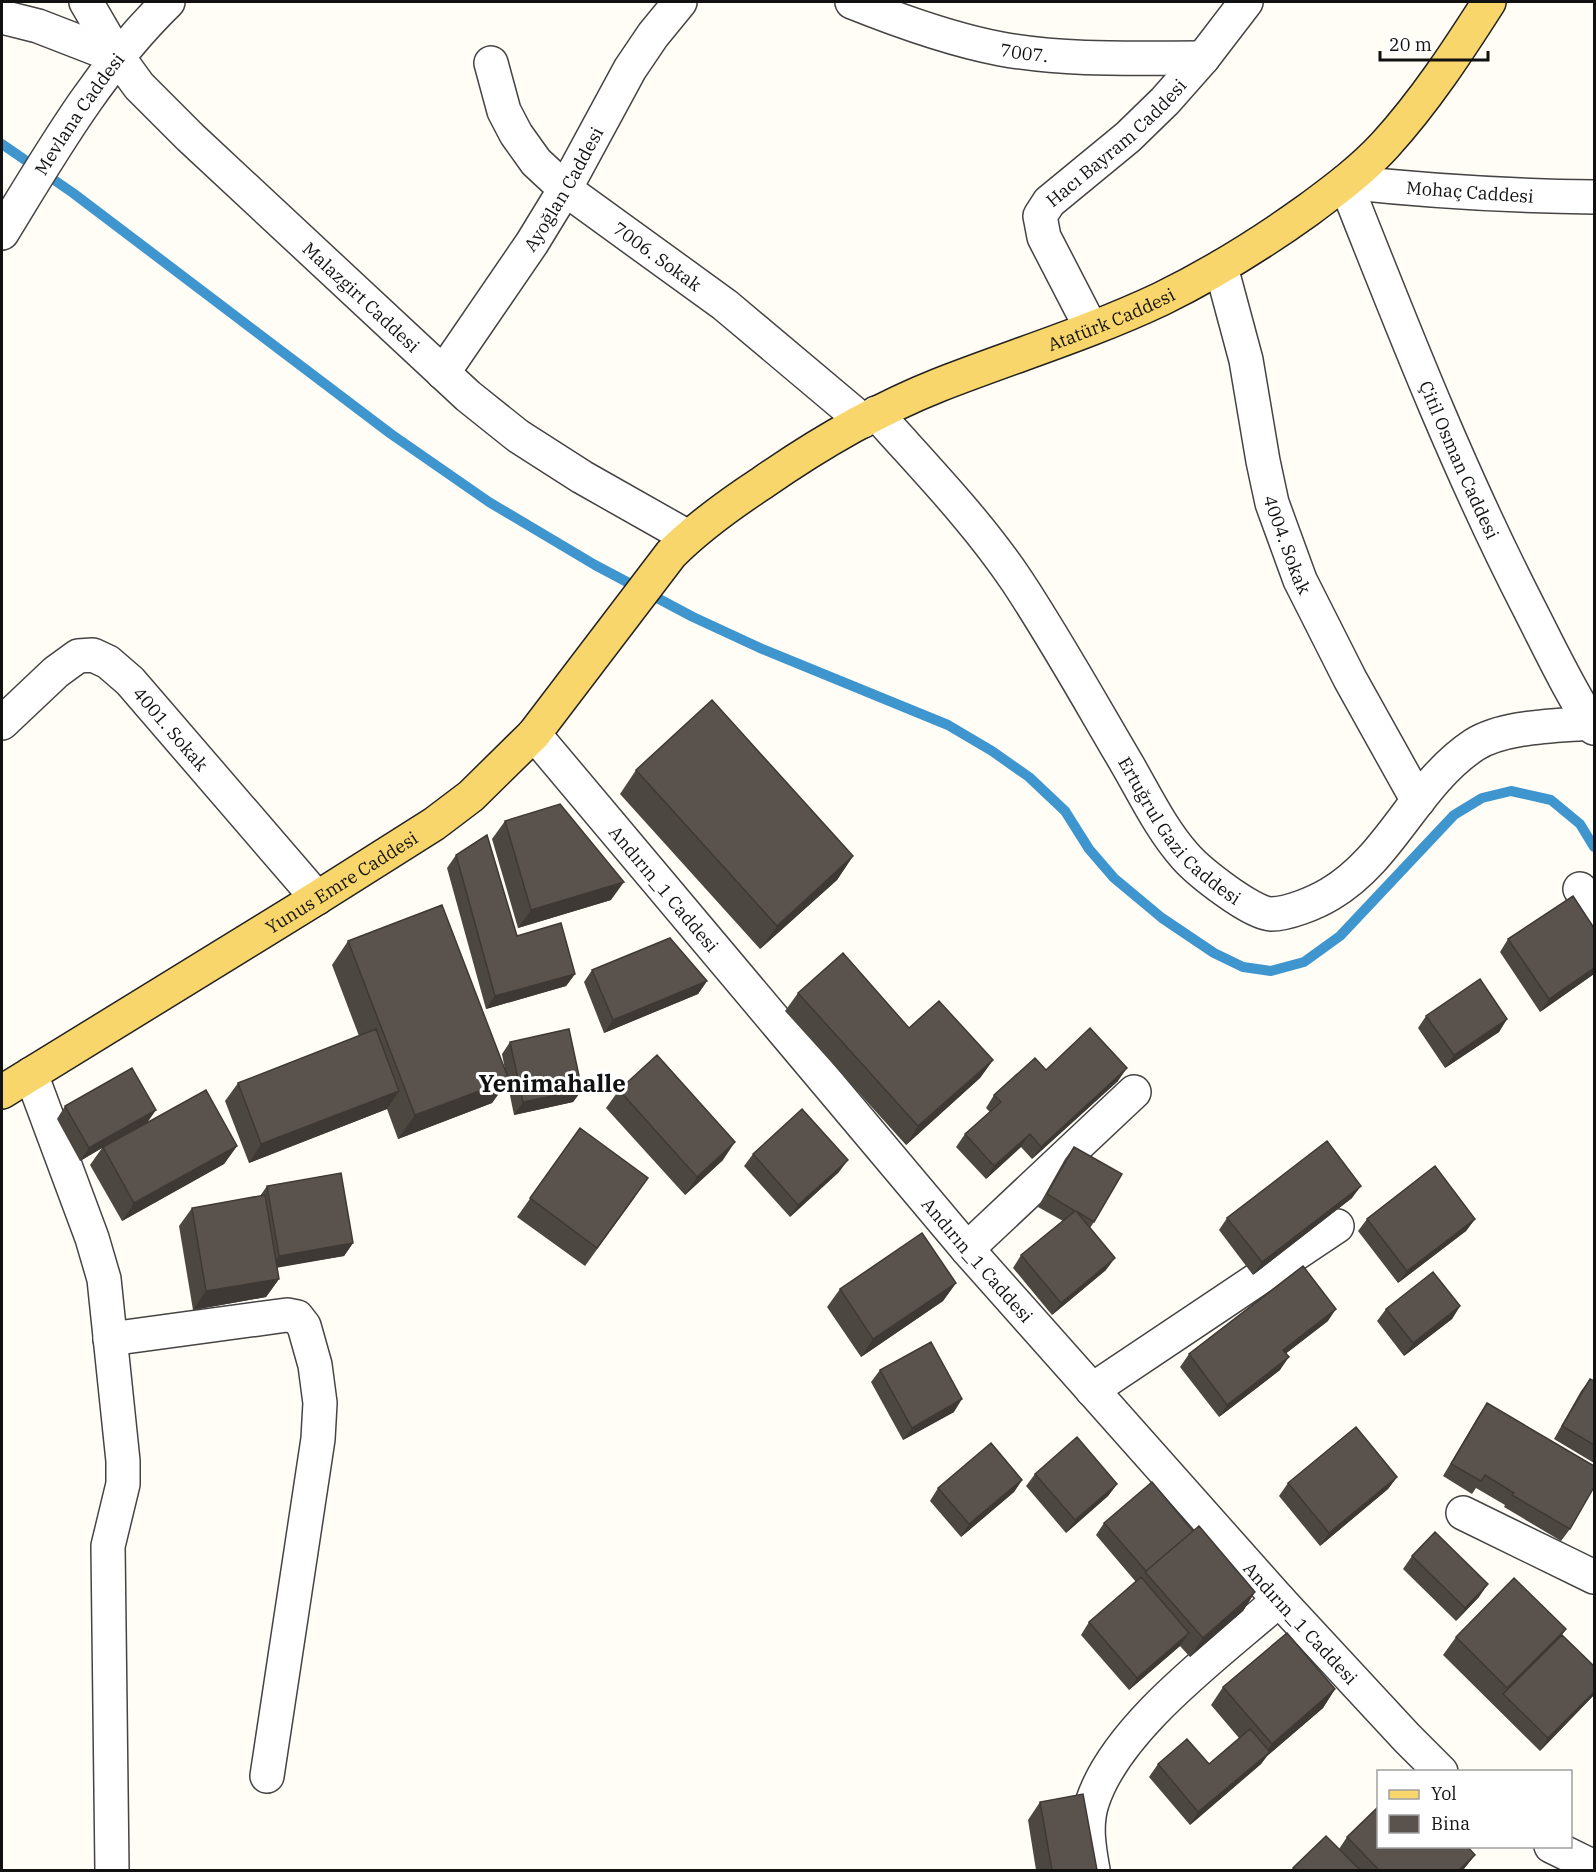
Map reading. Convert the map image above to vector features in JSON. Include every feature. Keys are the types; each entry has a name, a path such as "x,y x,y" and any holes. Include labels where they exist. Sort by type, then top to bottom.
{"main road":[{"name":"Atatürk Caddesi","path":"628,611 679,545 727,507 802,456 870,417 938,386 1091,328 1161,298 1221,267 1281,229 1345,182 1384,145 1452,61 1489,2"},
{"name":"Yunus Emre Caddesi","path":"2,1092 317,898 443,817 471,796 534,734 628,611"}],"street":[{"name":"Malazgirt Caddesi","path":"86,2 118,57 139,86 190,137 468,396 519,436 679,545"},
{"name":"Mevlana Caddesi","path":"2,233 18,190 118,57 168,2"},
{"name":"Ayoğlan Caddesi","path":"443,373 532,243 565,189 630,69 653,35 680,2"},
{"name":"7007.","path":"852,2 952,36 1000,49 1053,56 1203,58"},
{"name":"Hacı Bayram Caddesi","path":"1091,328 1044,237 1040,216 1049,202 1112,151 1166,100 1203,58 1246,2"},
{"path":"2,17 38,26 118,57"},
{"name":"7006. Sokak","path":"491,63 504,111 516,134 536,162 565,189 725,305 870,417"},
{"name":"Mohaç Caddesi","path":"1345,182 1425,190 1594,197"},
{"name":"Çitil Osman Caddesi","path":"1345,182 1418,367 1470,487 1509,568 1593,725"},
{"name":"4004. Sokak","path":"1221,267 1246,360 1272,502 1300,580 1350,679 1418,801"},
{"name":"Ertuğrul Gazi Caddesi","path":"870,417 982,534 1015,578 1048,628 1160,822 1185,857 1213,882 1247,904 1270,914 1297,909 1329,895 1359,873 1381,850 1418,801 1450,765 1475,744 1502,734 1539,727 1593,725"},
{"name":"4001. Sokak","path":"2,723 56,672 78,656 93,655 108,662 130,681 317,898"},
{"name":"Andırın_1 Caddesi","path":"534,734 967,1249 1279,1600 1439,1770"},
{"path":"31,1074 92,1238 104,1279 123,1461 123,1484 108,1546 112,1870"},
{"path":"967,1249 1134,1092"},
{"path":"1092,1390 1336,1226"},
{"path":"110,1339 287,1315 297,1317 304,1326 318,1383 320,1403 318,1439 267,1776"},
{"path":"1463,1513 1594,1577"},
{"path":"1093,1870 1088,1824 1090,1813 1102,1780 1131,1735 1163,1701 1279,1600"},
{"path":"1555,1848 1594,1867"}],"building":[{"path":"712,700 853,856 777,926 636,770"},
{"path":"560,804 624,882 531,910 505,821"},
{"path":"487,835 517,936 561,923 575,974 495,996 456,855"},
{"path":"1573,896 1594,928 1594,968 1549,999 1508,939"},
{"path":"442,905 509,1080 415,1115 348,941"},
{"path":"670,938 707,981 613,1020 592,970"},
{"path":"843,953 909,1028 939,1001 993,1060 918,1126 798,993"},
{"path":"1480,979 1507,1019 1454,1055 1426,1016"},
{"path":"1090,1028 1127,1068 1041,1147 1030,1134 994,1166 965,1134 1001,1102 994,1095 1035,1058 1046,1070"},
{"path":"376,1029 399,1091 261,1144 238,1083"},
{"path":"569,1029 582,1090 523,1102 510,1042"},
{"path":"657,1055 735,1142 697,1177 619,1090"},
{"path":"132,1068 156,1110 89,1148 65,1106"},
{"path":"206,1090 237,1146 134,1203 103,1147"},
{"path":"802,1109 848,1160 798,1205 753,1154"},
{"path":"580,1128 648,1178 597,1248 530,1198"},
{"path":"1327,1141 1361,1186 1262,1262 1227,1218"},
{"path":"1074,1147 1122,1174 1094,1222 1076,1211 1115,1258 1061,1303 1021,1255 1075,1211 1047,1194"},
{"path":"1435,1166 1475,1219 1407,1271 1367,1219"},
{"path":"341,1173 353,1243 279,1256 267,1186"},
{"path":"265,1195 279,1279 206,1291 192,1208"},
{"path":"922,1233 956,1283 873,1339 840,1289"},
{"path":"1303,1266 1336,1309 1283,1350 1289,1357 1227,1405 1189,1354"},
{"path":"1433,1272 1460,1306 1413,1343 1386,1309"},
{"path":"931,1342 962,1399 912,1428 880,1370"},
{"path":"1590,1379 1594,1381 1594,1445 1562,1426"},
{"path":"1487,1403 1594,1466 1594,1487 1570,1529 1512,1495 1514,1493 1485,1475 1481,1481 1451,1464"},
{"path":"1356,1427 1397,1477 1329,1533 1288,1483"},
{"path":"1077,1437 1117,1484 1075,1520 1035,1474"},
{"path":"991,1443 1022,1480 969,1524 938,1488"},
{"path":"1152,1482 1193,1531 1146,1571 1104,1523"},
{"path":"1199,1526 1255,1592 1203,1638 1145,1572"},
{"path":"1435,1532 1488,1584 1465,1608 1412,1556"},
{"path":"1141,1577 1189,1633 1137,1678 1089,1622"},
{"path":"1514,1578 1566,1629 1507,1688 1456,1637"},
{"path":"1287,1633 1335,1689 1272,1744 1223,1687"},
{"path":"1562,1635 1594,1666 1594,1692 1548,1738 1503,1694"},
{"path":"1250,1729 1270,1752 1198,1812 1158,1764 1187,1739 1209,1764"},
{"path":"1083,1794 1097,1870 1052,1870 1040,1802"},
{"path":"1377,1808 1377,1848 1469,1848 1475,1855 1459,1870 1379,1870 1347,1837"},
{"path":"1326,1836 1360,1870 1296,1870 1293,1868"}],"waterway":[{"path":"2,144 73,193 391,434 489,502 595,565 693,617 760,648 948,725 992,751 1029,777 1065,811 1089,849 1114,878 1162,918 1214,953 1243,967 1271,971 1304,962 1340,936 1454,815 1482,798 1511,791 1551,800 1580,824 1594,847"}],"district":[{"name":"Yenimahalle","path":"552,1083"}]}
